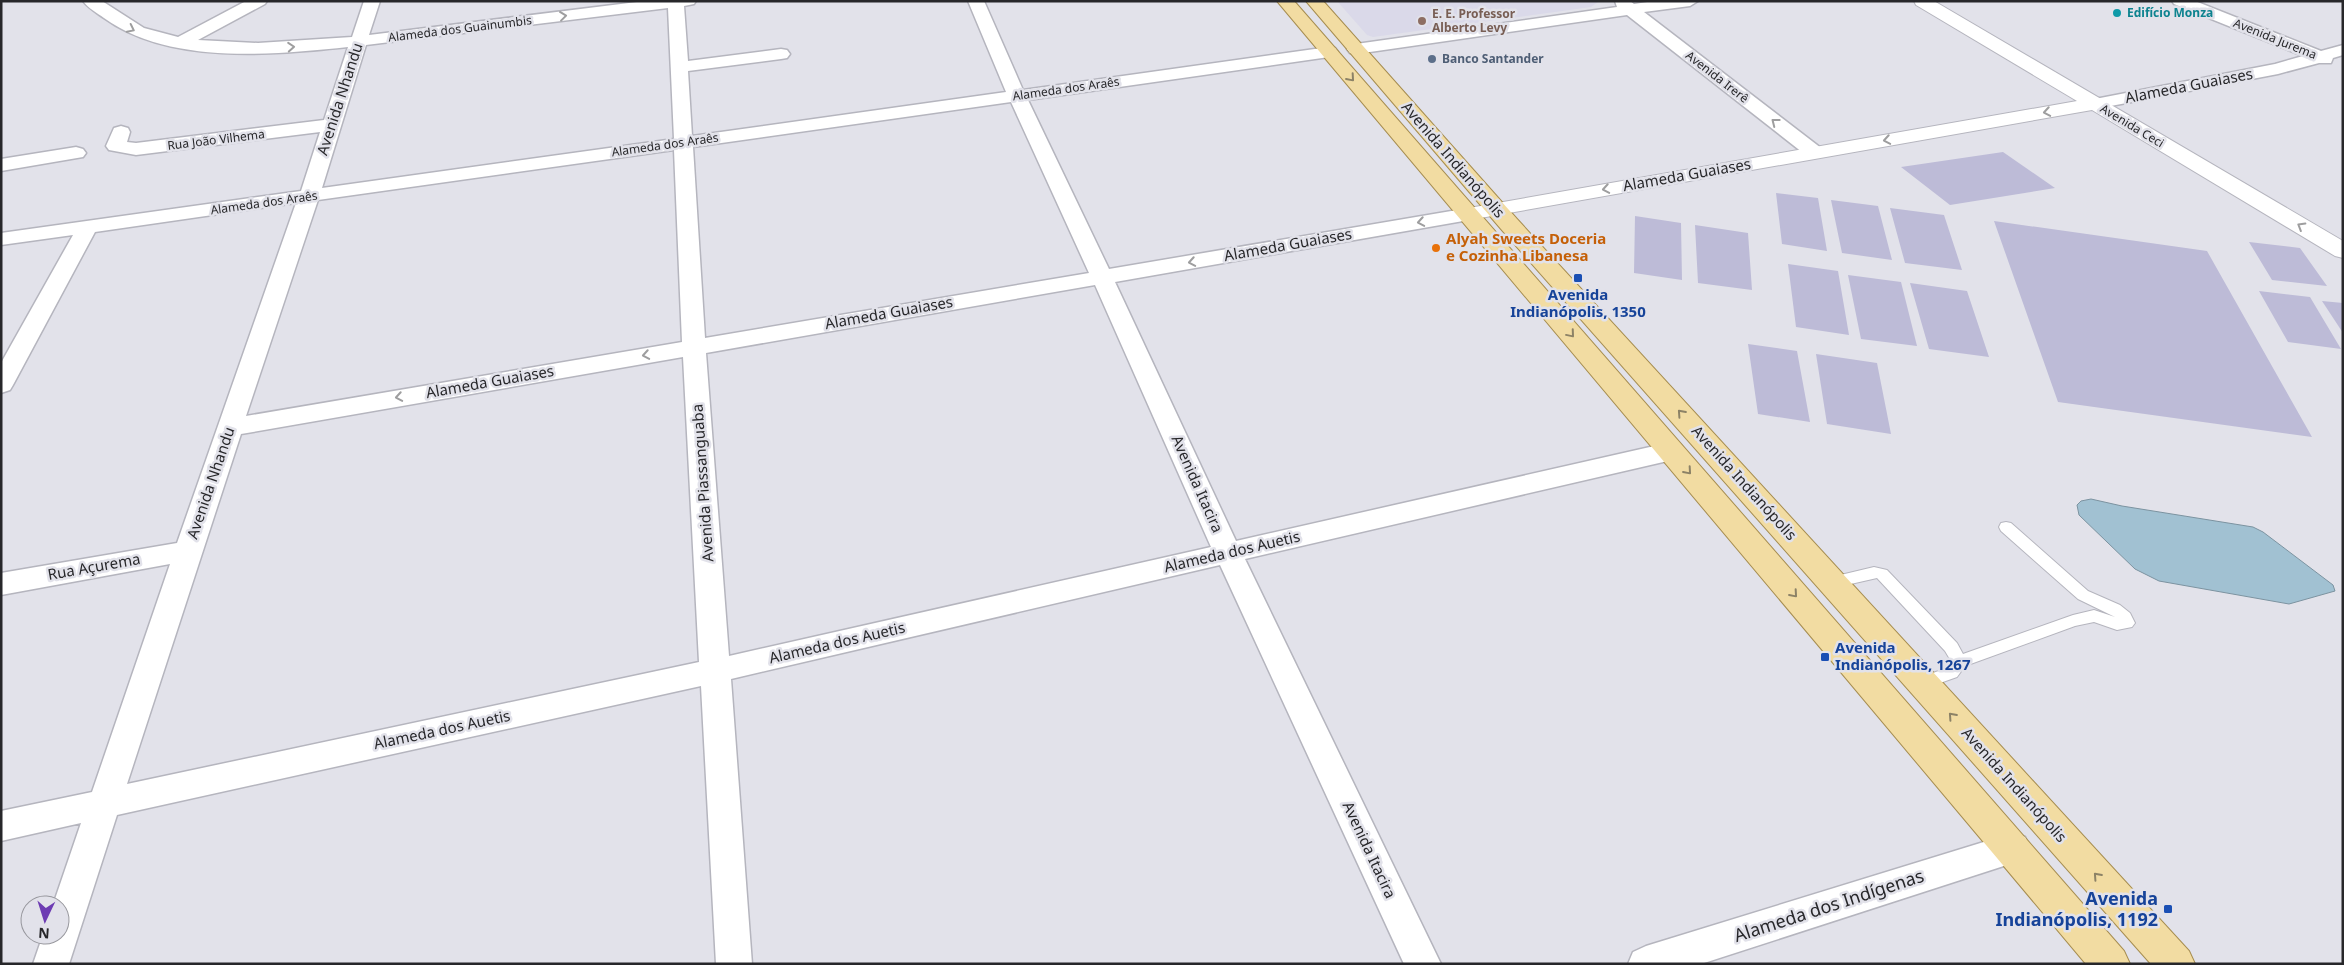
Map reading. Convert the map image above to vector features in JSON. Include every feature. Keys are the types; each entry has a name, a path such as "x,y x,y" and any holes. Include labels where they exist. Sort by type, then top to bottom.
{"main road":[{"name":"Avenida Indianópolis","path":"1285,1 2112,964"},
{"name":"Avenida Indianópolis","path":"1314,1 1496,209 2176,964"}],"street":[{"name":"Alameda dos Guainumbis","path":"91,1 122,24 138,32 180,43 238,48 358,41 680,2"},
{"path":"180,43 259,1"},
{"name":"Avenida Nhandu","path":"51,964 188,551 309,196 372,1"},
{"name":"Avenida Itacira","path":"976,1 1017,96 1228,553 1424,964"},
{"path":"1356,49 1625,5 1690,1"},
{"name":"Avenida Ceci","path":"1922,1 2343,250"},
{"name":"Avenida Jurema","path":"2180,1 2321,58 2343,64"},
{"name":"Avenida Piassanguaba","path":"680,2 679,67 694,347 734,964"},
{"name":"Avenida Irerê","path":"1625,5 1814,152"},
{"name":"Alameda Guaiases","path":"231,427 1469,214 2095,104 2259,73 2321,58 2343,50"},
{"name":"Alameda dos Araês","path":"1,239 1329,52"},
{"path":"679,67 781,54"},
{"name":"Rua João Vilhema","path":"121,132 116,146 136,149 332,125"},
{"path":"1,165 76,153"},
{"path":"1,385 87,228"},
{"name":"Alameda dos Auetis","path":"1,826 715,670 1672,451"},
{"name":"Rua Açurema","path":"1,584 188,551"},
{"name":"Alameda dos Indígenas","path":"1646,964 2012,848"}],"lane":[{"path":"1923,683 1951,673 1959,662 2073,621 2094,616 2117,624 2128,623 2126,617 2115,609 2083,595 2006,527"},
{"path":"1833,582 1874,572 1882,574 1951,647 1959,662"}],"shaded area":[{"name":"E. E. Professor Alberto Levy","path":"1337,1 1598,2 1591,7 1373,37 1367,35"},
{"path":"2003,152 2055,188 1950,205 1901,167"},
{"path":"1776,193 1818,198 1827,251 1782,244"},
{"path":"1831,200 1878,206 1892,260 1842,253"},
{"path":"1890,208 1944,215 1962,270 1905,263"},
{"path":"1635,216 1681,223 1682,280 1634,273"},
{"path":"1994,221 2207,251 2312,437 2058,402"},
{"path":"1695,225 1748,233 1752,290 1698,283"},
{"path":"2249,242 2300,248 2327,286 2272,280"},
{"path":"1788,264 1838,271 1849,335 1796,327"},
{"path":"1848,275 1901,282 1917,346 1861,339"},
{"path":"1910,283 1967,291 1989,357 1929,349"},
{"path":"2259,291 2310,297 2341,349 2288,342"},
{"path":"2322,301 2343,303 2343,333"},
{"path":"1748,344 1797,351 1810,422 1758,414"},
{"path":"1816,354 1877,363 1891,434 1827,424"},
{"path":"2091,499 2122,506 2253,527 2263,532 2333,585 2335,591 2289,604 2159,581 2135,569 2079,515 2077,505 2081,501"}],"place":[{"name":"Edifício Monza","path":"2117,13"},
{"name":"E. E. Professor Alberto Levy","path":"1422,21"},
{"name":"Banco Santander","path":"1432,59"},
{"name":"Alyah Sweets Doceria e Cozinha Libanesa","path":"1436,248"},
{"name":"Avenida Indianópolis, 1350","path":"1578,278"},
{"name":"Avenida Indianópolis, 1267","path":"1825,657"},
{"name":"Avenida Indianópolis, 1192","path":"2168,909"}]}
